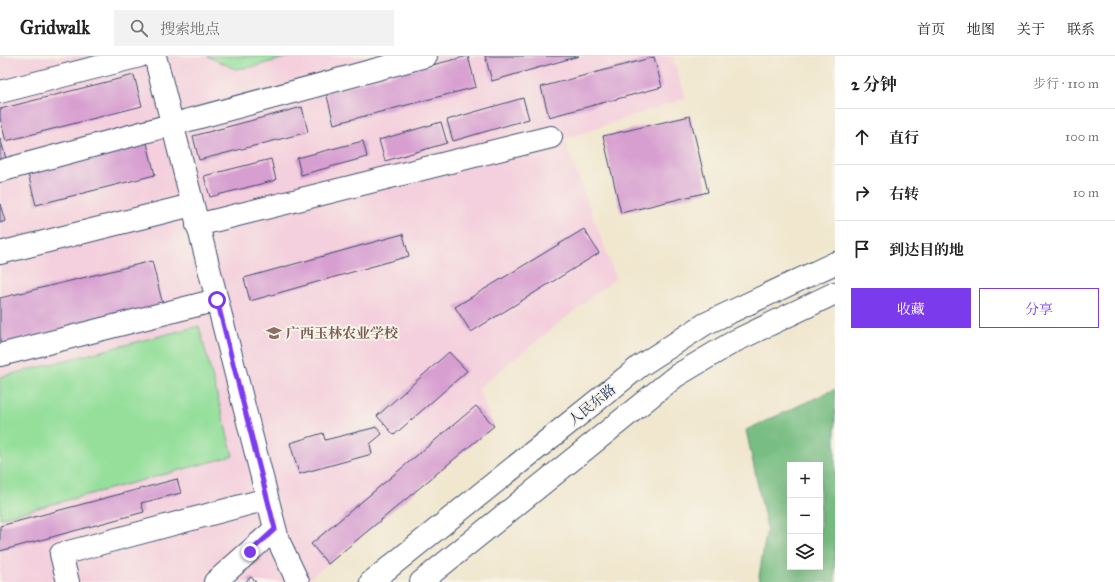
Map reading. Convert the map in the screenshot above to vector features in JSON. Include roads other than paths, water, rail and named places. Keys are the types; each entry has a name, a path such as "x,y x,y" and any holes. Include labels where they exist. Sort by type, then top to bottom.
{"main road":[{"path":"0,92 140,56"},
{"path":"155,56 275,529 278,540 298,582"},
{"path":"0,171 426,56"},
{"path":"0,253 195,215 551,137"},
{"name":"人民东路","path":"372,582 640,366 705,324 835,263"},
{"name":"人民东路","path":"421,582 587,446 676,376 735,341 835,293"},
{"path":"0,355 217,300"},
{"path":"68,582 60,554 267,499"},
{"path":"215,582 275,529"}],"place":[{"name":"广西玉林农业学校","path":"274,333"}]}
